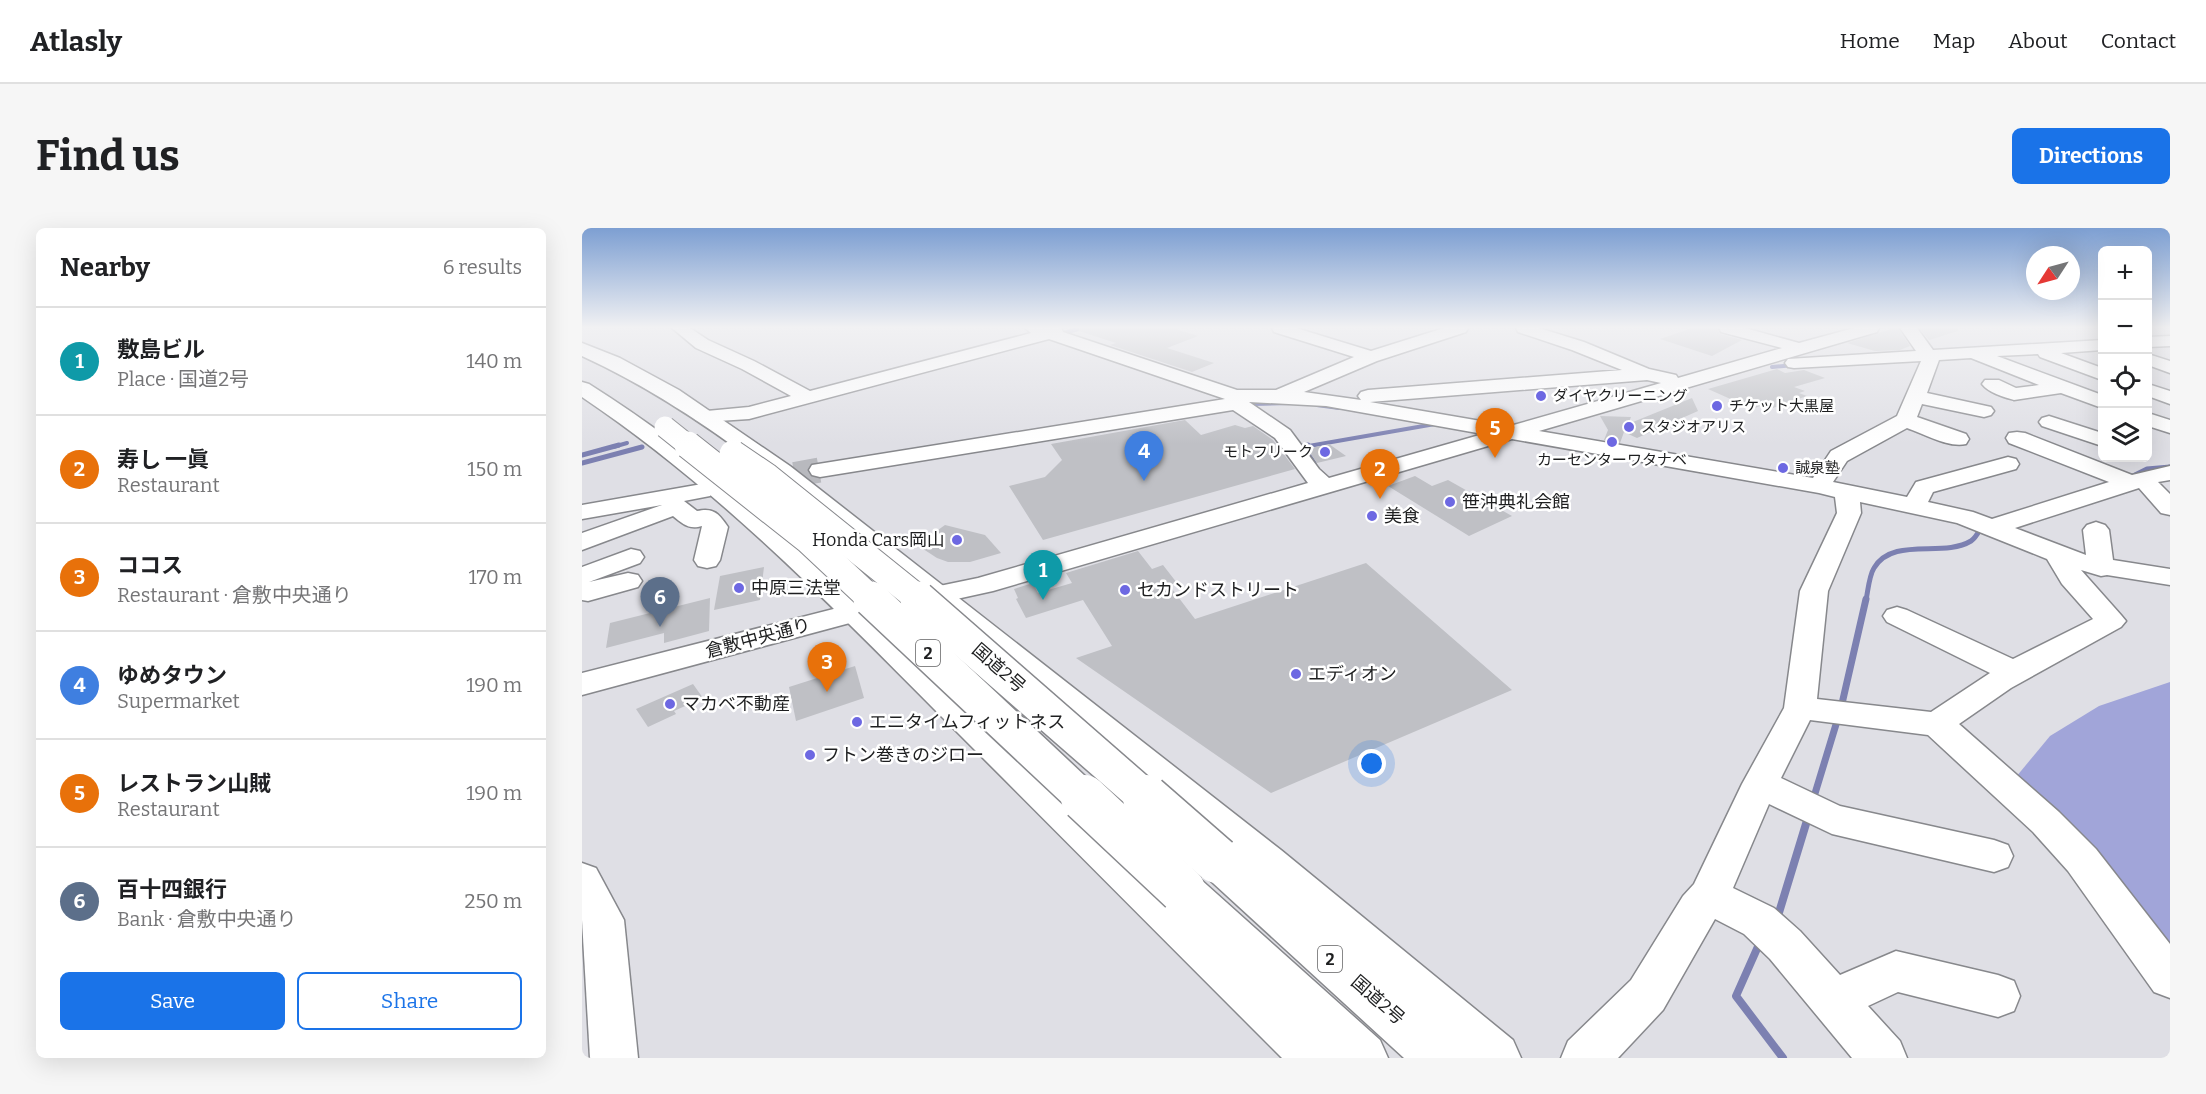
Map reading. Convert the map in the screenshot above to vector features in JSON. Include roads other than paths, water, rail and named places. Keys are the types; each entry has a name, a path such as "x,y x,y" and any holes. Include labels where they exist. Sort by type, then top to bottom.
{"highway":[{"name":"国道2号","path":"593,367 684,421 767,477 880,567 1443,1058"},
{"path":"621,367 637,374 684,421 741,440 911,573 1266,863 1495,1058"},
{"name":"国道2号","path":"582,376 684,421 737,482 808,540 1362,1058"},
{"path":"582,388 649,431 715,484 857,612 1319,1058"}],"street":[{"path":"748,367 807,396"},
{"path":"684,421 749,413 913,367"},
{"path":"1144,367 1236,399 1282,434 1320,482"},
{"path":"1279,396 1348,367"},
{"path":"1629,367 1675,381"},
{"name":"倉敷中央通り","path":"582,684 857,612 983,585 1320,482 1725,367"},
{"path":"1819,486 1839,456 1906,420 1928,367"},
{"path":"2010,367 2098,400"},
{"path":"2083,367 2098,372"},
{"path":"1326,400 1647,374"},
{"path":"1992,384 2014,394 2065,388"},
{"path":"2152,387 2170,384"},
{"path":"2152,390 2170,398"},
{"path":"819,470 1236,399 1279,396 1326,400 1819,486 1988,524 2058,556 2101,568 2170,577"},
{"path":"1917,397 1973,411"},
{"path":"2077,414 2098,421"},
{"path":"1906,420 1958,439"},
{"path":"2152,420 2170,427"},
{"path":"2049,422 2098,438"},
{"path":"2017,438 2133,475 2170,508"},
{"path":"1988,524 2170,461 2152,442"},
{"path":"1914,506 1924,487 2008,464"},
{"path":"582,542 671,501 702,491"},
{"path":"1585,1058 1647,995 1698,909 1709,896 1760,784 1827,711 1815,591 1849,513 1847,493"},
{"path":"582,512 671,501 694,521 707,516 715,527 707,560"},
{"path":"2096,530 2101,568"},
{"path":"1937,724 1966,701 2014,672 2111,621 2072,578 2058,556"},
{"path":"582,576 629,569 588,593 582,588"},
{"path":"1897,616 2014,672"},
{"path":"1827,711 1937,724 2046,822 2082,860 2170,978"},
{"path":"1760,784 1832,819 1994,856"},
{"path":"582,880 603,920 614,1058"},
{"path":"1709,896 1769,931 1883,1058"},
{"path":"1833,1000 1896,971 1998,996"}],"waterway":[{"path":"1253,404 1290,403"},
{"path":"1317,405 1339,408"},
{"path":"1304,447 1435,424"},
{"path":"613,447 627,443"},
{"path":"582,455 619,445"},
{"path":"1304,447 1308,445"},
{"path":"582,463 642,447"},
{"path":"1304,447 1314,463"},
{"path":"2131,477 2147,469 2170,467"},
{"path":"1866,600 1872,571 1882,558 1906,550 1960,546 1973,540 1982,526"},
{"path":"1813,800 1841,708 1866,599"},
{"path":"1777,919 1809,814"},
{"path":"1760,942 1736,996 1783,1058"}],"tunnel":[{"path":"758,481 820,470"}],"place":[{"name":"ダイヤクリーニング","path":"1541,396"},
{"name":"チケット大黒屋","path":"1717,406"},
{"name":"スタジオアリス","path":"1629,427"},
{"name":"カーセンターワタナベ","path":"1612,442"},
{"name":"モトフリーク","path":"1325,452"},
{"name":"レストラン山賊","path":"1495,458"},
{"name":"誠泉塾","path":"1783,468"},
{"name":"ゆめタウン","path":"1144,481"},
{"name":"寿し 一眞","path":"1380,499"},
{"name":"笹沖典礼会館","path":"1450,502"},
{"name":"美食","path":"1372,516"},
{"name":"Honda Cars岡山","path":"957,540"},
{"name":"中原三法堂","path":"739,588"},
{"name":"セカンドストリート","path":"1125,590"},
{"name":"敷島ビル","path":"1043,600"},
{"name":"百十四銀行","path":"660,627"},
{"name":"エディオン","path":"1296,674"},
{"name":"ココス","path":"827,692"},
{"name":"マカベ不動産","path":"670,704"},
{"name":"エニタイムフィットネス","path":"857,722"},
{"name":"フトン巻きのジロー","path":"810,755"}]}
